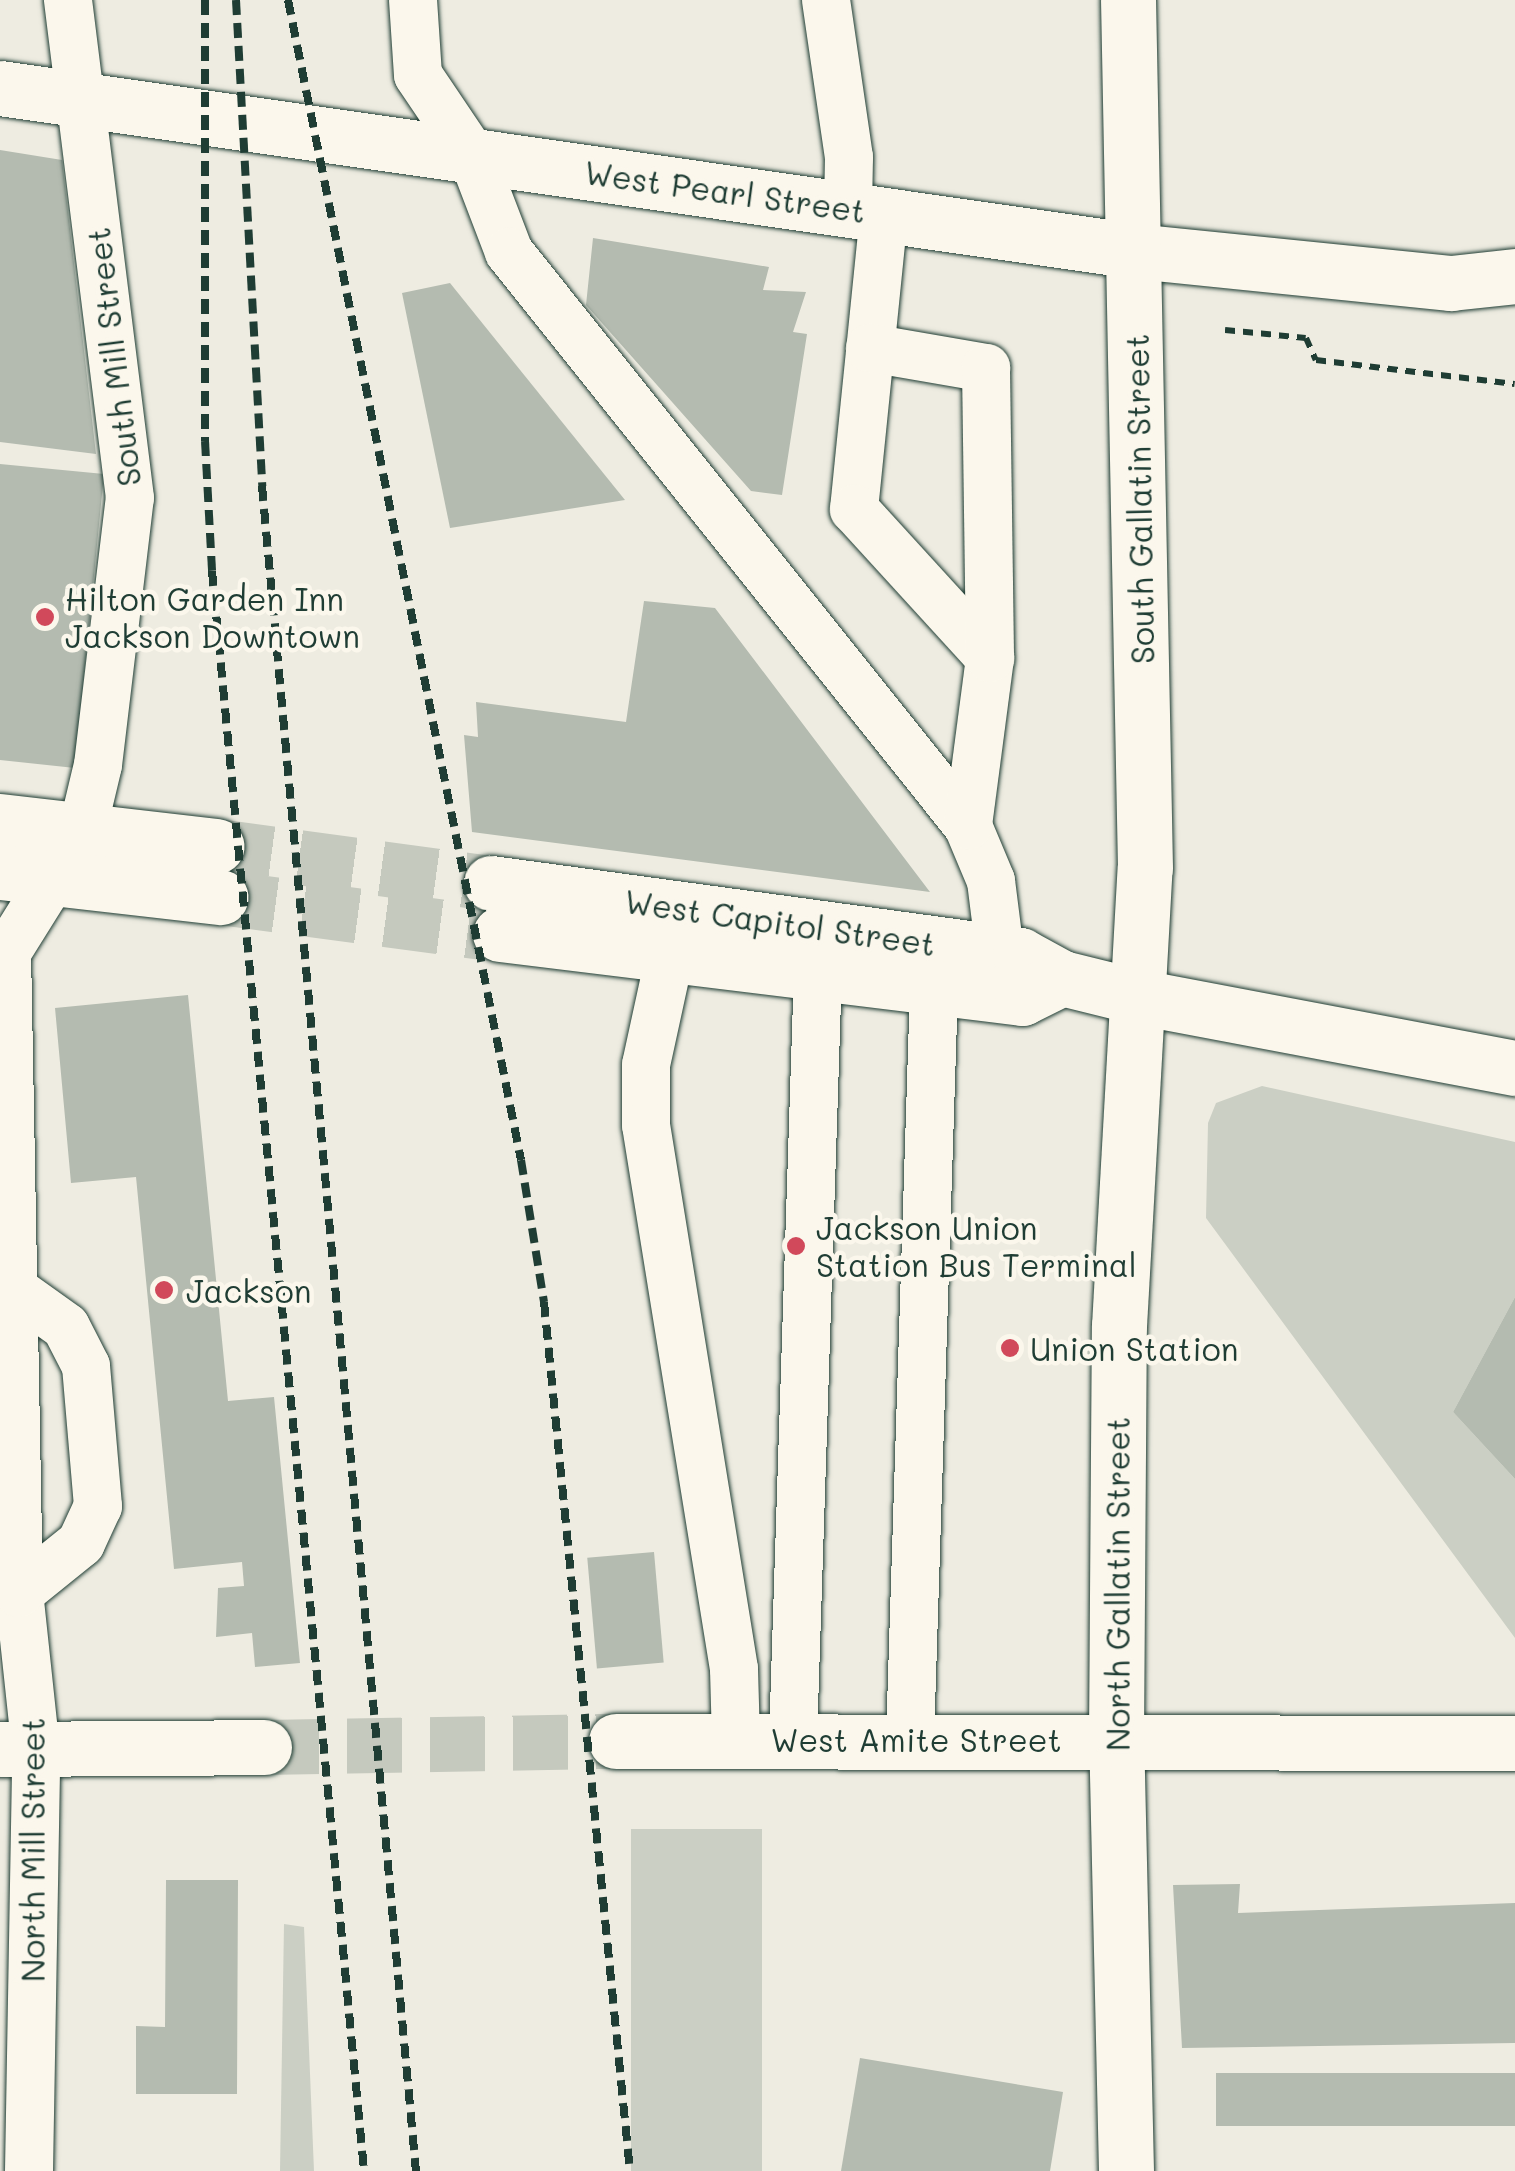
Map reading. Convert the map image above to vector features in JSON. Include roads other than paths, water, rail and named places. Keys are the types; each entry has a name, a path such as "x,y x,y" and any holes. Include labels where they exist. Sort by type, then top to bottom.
{"main road":[{"name":"South Gallatin Street","path":"1128,0 1145,868 1139,997"},
{"name":"West Pearl Street","path":"0,88 1135,250 1450,282 1515,276"},
{"path":"0,821 82,832 219,872 24,875"},
{"name":"West Capitol Street","path":"496,908 675,931 1000,952 1039,962 1062,978 1139,997 1515,1068"},
{"name":"West Capitol Street","path":"675,931 818,970 1022,998 1062,978"},
{"name":"North Gallatin Street","path":"1126,2171 1116,1739 1118,1326 1139,997"},
{"name":"West Amite Street","path":"616,1741 736,1738 1515,1743"},
{"path":"18,1750 264,1747"}],"street":[{"name":"South Mill Street","path":"68,0 82,100 104,385 130,498 98,765 82,832"},
{"path":"413,0 418,75 472,155 509,252 968,826 991,881 1000,952"},
{"path":"826,0 849,158 866,212 870,348 854,509 990,658"},
{"path":"1450,282 1515,294"},
{"path":"870,348 986,368 990,658 968,826"},
{"name":"North Mill Street","path":"29,2171 18,1750 19,1593 7,952 24,875 82,832"},
{"path":"675,931 646,1065 646,1125 734,1669 736,1738"},
{"path":"793,1739 818,970"},
{"path":"910,1739 934,986"},
{"path":"13,1290 66,1328 86,1366 98,1506 81,1544 19,1593"}],"tunnel":[{"path":"217,846 491,883"},
{"path":"221,897 500,934"},
{"path":"264,1747 616,1741"}],"railway":[{"path":"205,0 205,441 212,571 364,2171"},
{"path":"236,0 262,486 416,2171"},
{"path":"288,0 521,1160 544,1302 630,2171"}],"place":[{"name":"Hilton Garden Inn Jackson Downtown","path":"45,617"},
{"name":"Jackson Union Station Bus Terminal","path":"796,1246"},
{"name":"Jackson","path":"164,1290"},
{"name":"Union Station","path":"1010,1348"}]}
